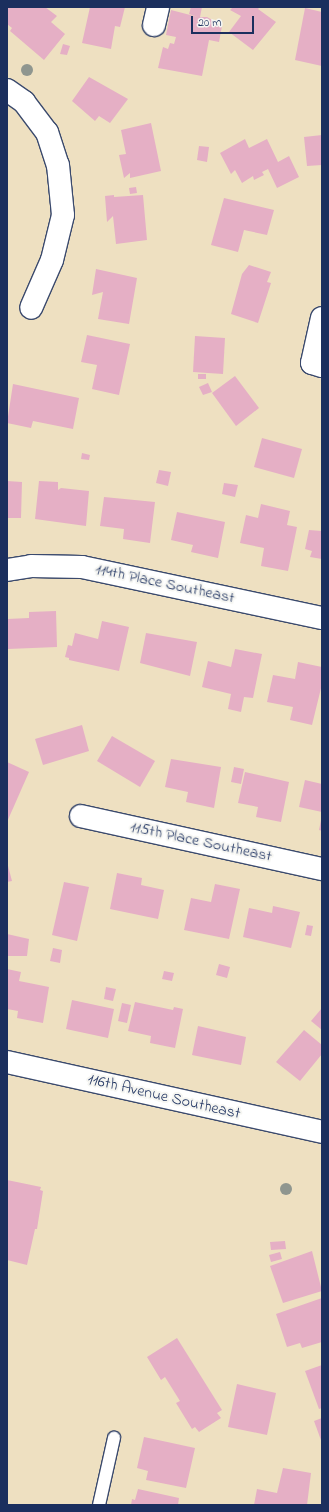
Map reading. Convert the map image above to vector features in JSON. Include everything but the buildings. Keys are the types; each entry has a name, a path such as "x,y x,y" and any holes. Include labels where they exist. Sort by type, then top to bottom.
{"street":[{"path":"7,90 24,102 47,132 58,165 63,215 52,260 31,308"},
{"path":"317,365 322,318"},
{"name":"114th Place Southeast","path":"7,570 31,566 82,567 322,618"},
{"name":"115th Place Southeast","path":"81,816 322,869"},
{"name":"116th Avenue Southeast","path":"7,1062 322,1132"}],"lane":[{"path":"99,1505 114,1438"}]}
